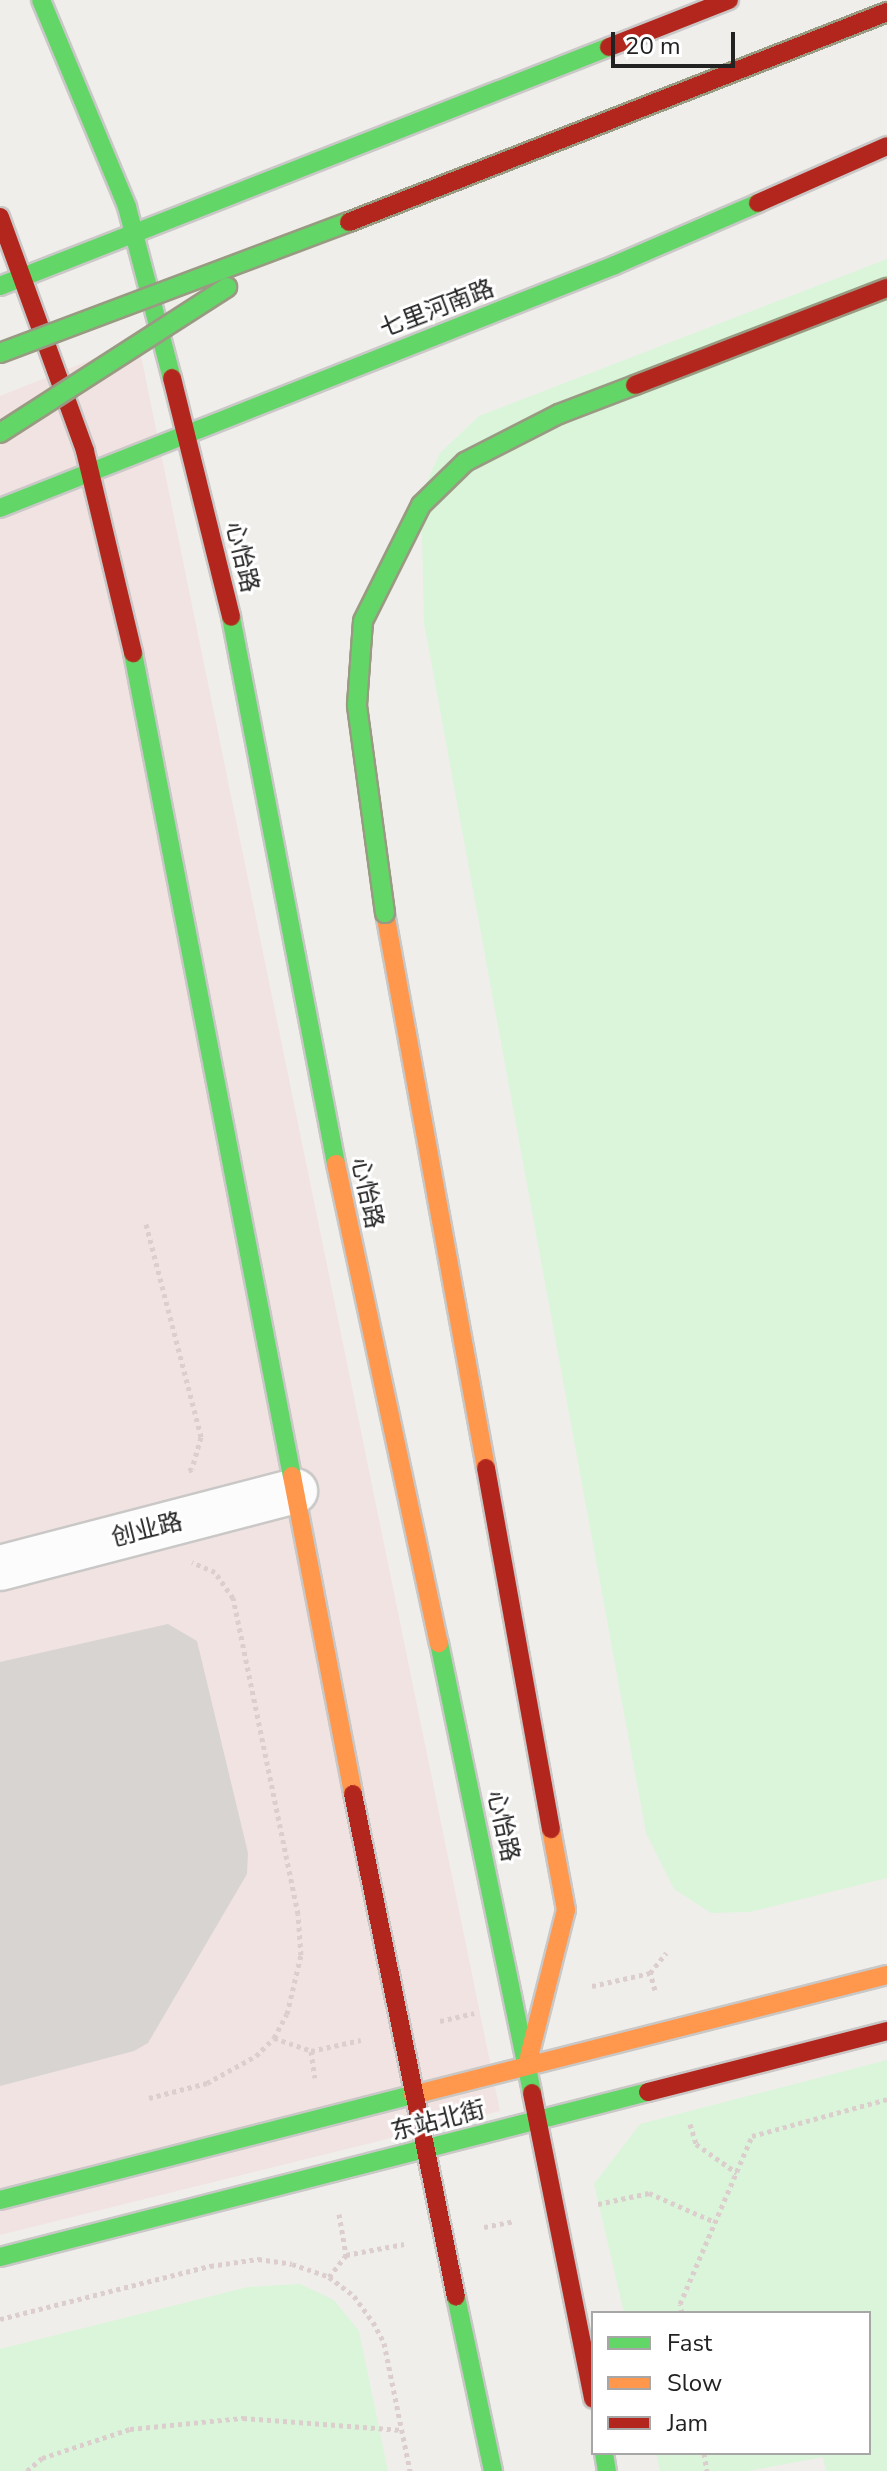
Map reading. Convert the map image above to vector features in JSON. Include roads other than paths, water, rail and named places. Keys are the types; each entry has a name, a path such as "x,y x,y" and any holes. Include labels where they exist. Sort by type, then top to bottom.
{"street":[{"path":"0,286 729,0"},
{"name":"心怡路","path":"44,6 135,233 221,564 327,1121 514,2004 591,2389"},
{"path":"0,353 301,240 887,12"},
{"path":"862,22 887,19"},
{"name":"七里河南路","path":"0,508 615,265 887,146"},
{"path":"0,217 90,472 121,589 400,2030 493,2471"},
{"path":"0,433 301,240"},
{"path":"527,2067 566,1910 385,913 357,705 363,621 421,505 465,462 559,414 887,288"},
{"name":"创业路","path":"0,1568 295,1491"},
{"name":"东站北街","path":"0,2200 887,1975"},
{"name":"东站北街","path":"0,2257 887,2031"}]}
